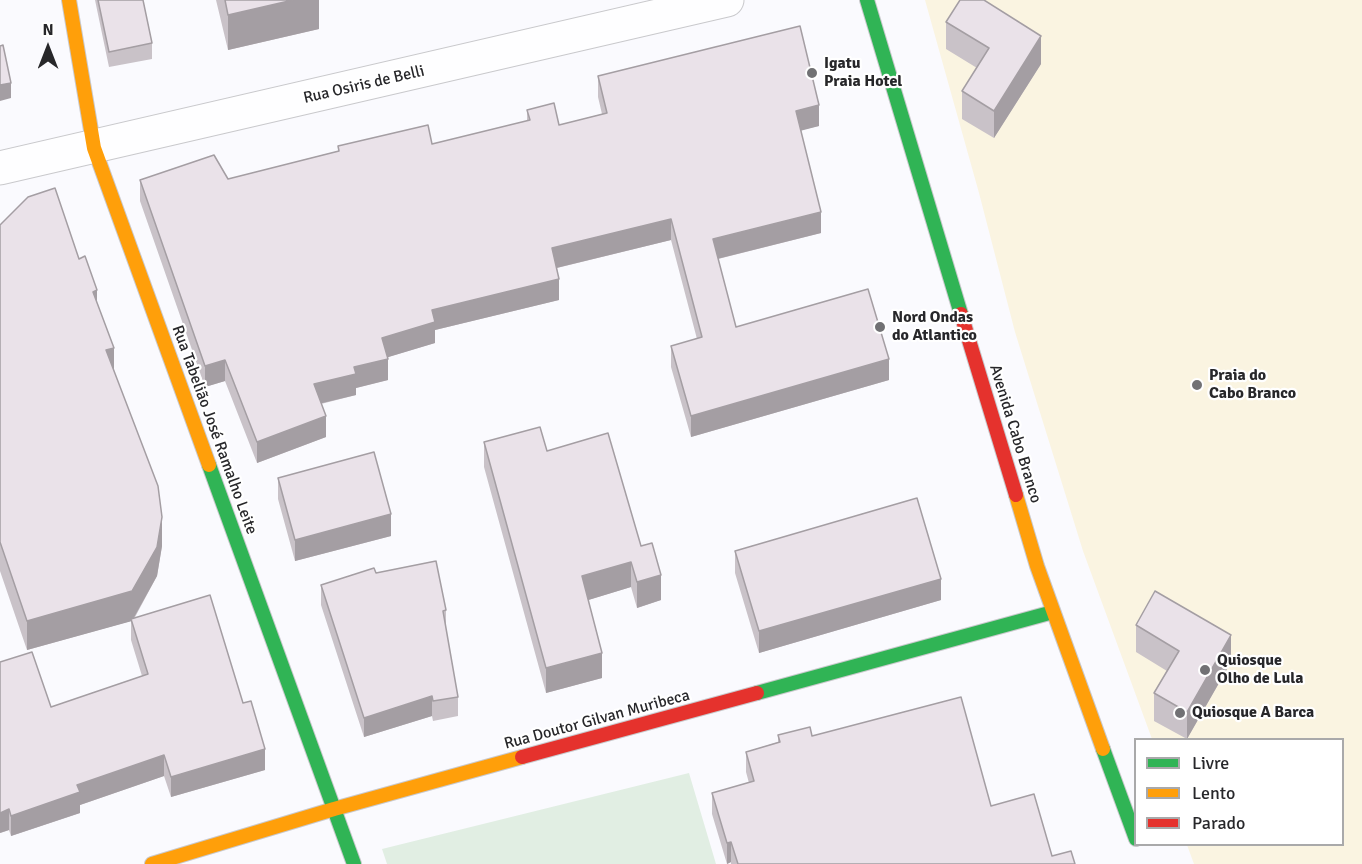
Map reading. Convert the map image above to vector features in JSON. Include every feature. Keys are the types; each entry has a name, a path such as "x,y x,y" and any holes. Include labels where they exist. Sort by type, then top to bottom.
{"street":[{"name":"Rua Tabelião José Ramalho Leite","path":"69,0 94,148 354,864"},
{"name":"Rua Osiris de Belli","path":"0,168 727,0"},
{"name":"Avenida Cabo Branco","path":"867,0 1053,612 1134,833"},
{"name":"Rua Doutor Gilvan Muribeca","path":"152,864 334,809 1053,612"}],"shaded area":[{"path":"689,773 716,864 387,864 382,849"}],"sand":[{"name":"Praia do Cabo Branco","path":"925,0 1362,0 1362,864 1194,864 1187,846 1344,846 1344,738 1152,738 1083,551 1015,332"}],"building":[{"path":"98,0 143,0 152,43 109,52"},
{"path":"225,0 293,0 228,15"},
{"path":"960,0 984,0 1041,36 994,111 962,91 989,48 946,22"},
{"path":"800,26 819,105 796,111 821,212 713,239 736,327 868,289 889,359 691,416 671,346 702,337 671,219 552,248 559,279 432,310 435,322 382,338 388,359 354,367 356,374 314,384 326,416 257,442 225,360 205,366 140,180 214,155 228,179 339,151 338,146 428,125 432,144 530,120 527,110 554,103 559,125 607,113 598,76"},
{"path":"3,45 11,83 0,85 0,46"},
{"path":"55,188 79,259 85,256 97,290 93,292 114,348 106,350 158,486 162,517 157,547 132,591 27,621 0,542 0,225 28,197"},
{"path":"540,427 547,451 608,433 641,546 652,543 661,575 637,582 631,562 582,576 602,653 546,668 484,442"},
{"path":"374,452 391,514 295,540 278,478"},
{"path":"917,498 941,579 759,631 735,551"},
{"path":"436,561 446,610 443,611 458,697 433,701 432,696 364,718 321,585 374,568 376,573"},
{"path":"1155,591 1231,635 1187,712 1154,693 1179,651 1136,625"},
{"path":"210,595 243,703 251,701 265,749 171,777 164,755 77,785 80,792 11,816 9,809 0,813 0,662 32,652 51,707 148,674 131,619"},
{"path":"961,697 991,806 1034,794 1052,856 1071,851 1075,864 738,864 731,842 727,843 712,793 754,781 746,752 780,742 778,735 810,727 812,736"}],"traffic: fast":[{"path":"867,0 961,314"},
{"path":"209,465 354,864"},
{"path":"757,693 1053,612"},
{"path":"1103,749 1134,834"}],"traffic: slow":[{"path":"69,0 94,148 209,465"},
{"path":"1016,495 1037,566 1103,749"},
{"path":"152,864 334,809 522,757"}],"traffic: jam":[{"path":"961,314 1016,495"},
{"path":"522,757 757,693"}],"place":[{"name":"Igatu Praia Hotel","path":"812,73"},
{"name":"Nord Ondas do Atlantico","path":"880,327"},
{"name":"Praia do Cabo Branco","path":"1197,385"},
{"name":"Quiosque Olho de Lula","path":"1205,670"},
{"name":"Quiosque A Barca","path":"1180,713"}]}
